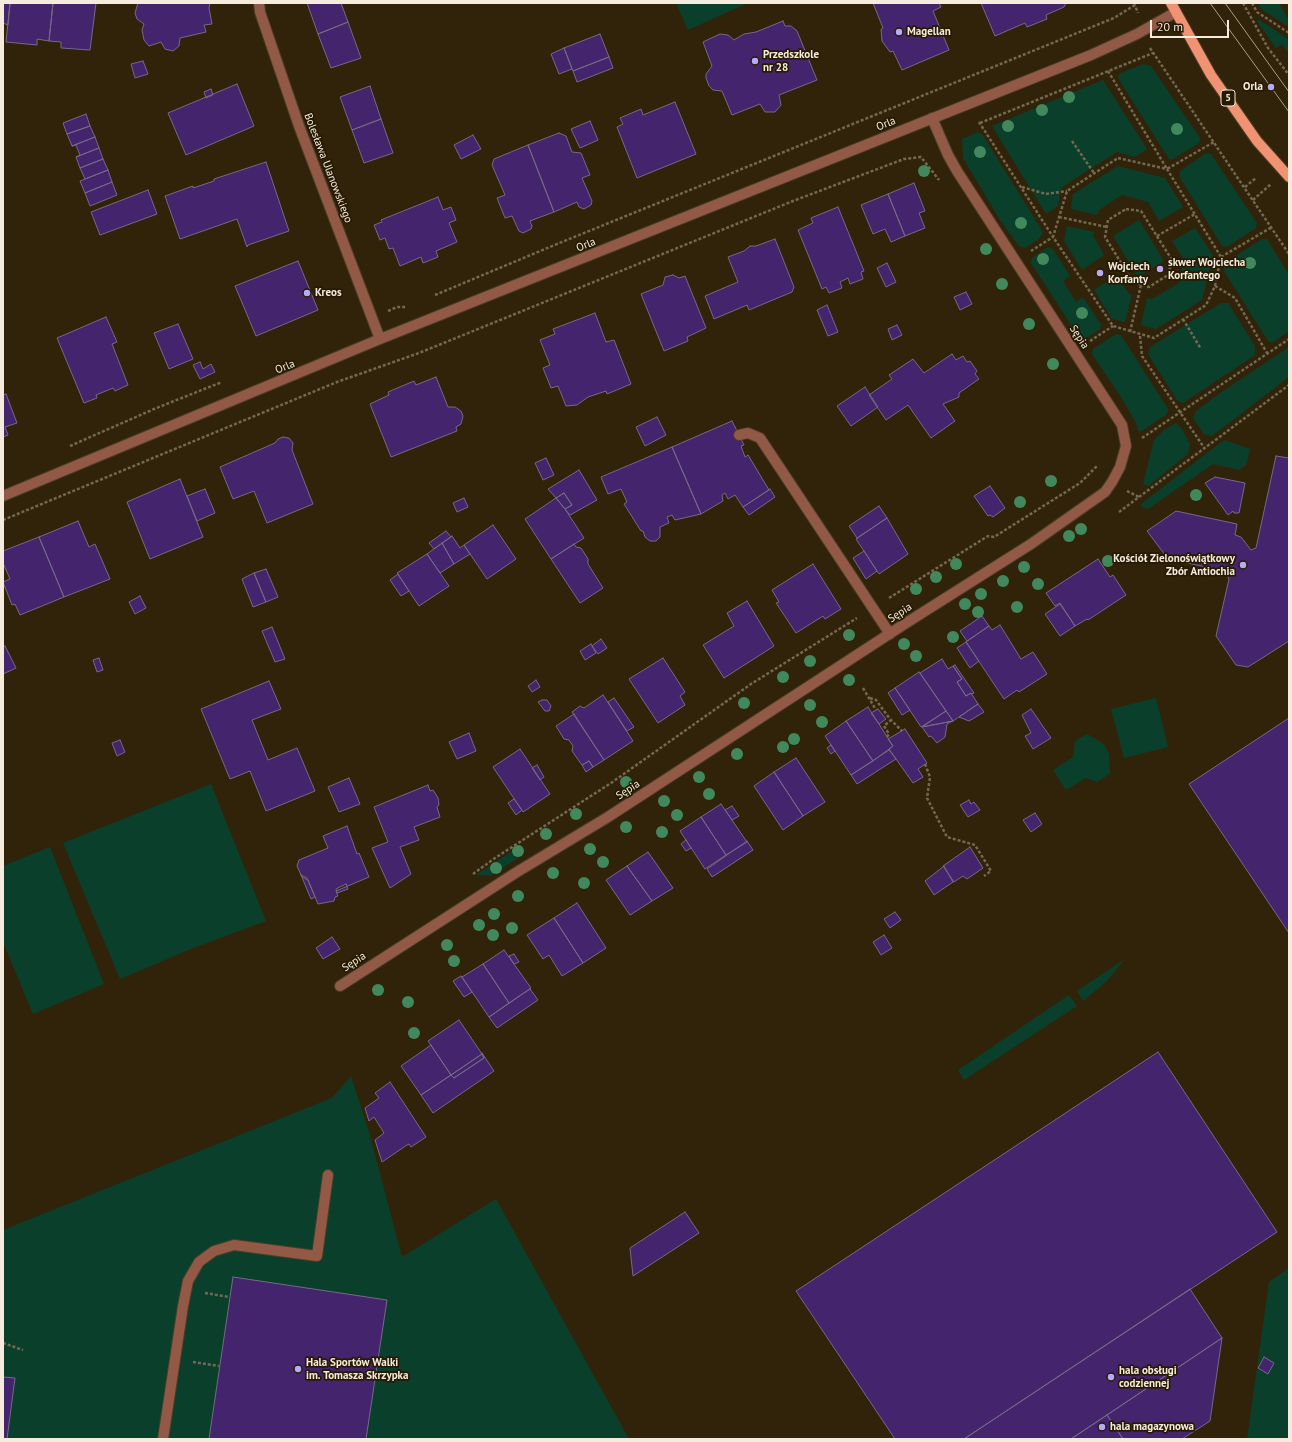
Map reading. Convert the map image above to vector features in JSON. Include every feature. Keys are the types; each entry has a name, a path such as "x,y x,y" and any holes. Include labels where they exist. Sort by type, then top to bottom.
{"main road":[{"name":"5","path":"1171,3 1212,75 1257,141 1289,178"}],"street":[{"name":"Bolesława Ulanowskiego","path":"259,3 260,12 299,126 380,339"},
{"name":"Orla","path":"3,496 380,339 1091,55 1137,34 1176,12"},
{"name":"Sępia","path":"340,986 517,872 608,818 1031,544 1105,492 1120,467 1126,446 1122,425 957,171 948,155 932,118"},
{"path":"739,435 748,433 760,438 890,634"},
{"path":"163,1439 186,1291 188,1282 199,1262 214,1251 234,1245 317,1256 328,1175"}],"path":[{"path":"1243,3 1268,48 1289,76"},
{"path":"1252,3 1257,12 1289,33"},
{"path":"434,295 1114,18 1135,4 1139,14"},
{"path":"1150,48 1272,226 1289,254"},
{"path":"980,123 1153,53"},
{"path":"977,118 1053,237 1113,326 1140,336 1154,338 1206,305 1214,286 1221,256 1108,72"},
{"path":"1072,141 1094,173"},
{"path":"1022,187 1046,194 1067,191 1118,158 1167,169 1214,142"},
{"path":"3,520 337,382 419,353 793,201 904,159 921,156 943,186"},
{"path":"1245,187 1256,178"},
{"path":"1015,260 1053,237 1067,191"},
{"path":"1126,209 1141,211 1172,260 1168,275 1149,287 1133,282 1105,237 1107,227 1108,220 1126,209"},
{"path":"1157,236 1195,214"},
{"path":"1059,217 1107,227"},
{"path":"1221,256 1272,226"},
{"path":"1130,332 1141,285"},
{"path":"1214,286 1235,298 1268,353"},
{"path":"386,312 397,307 409,307"},
{"path":"1183,319 1202,349"},
{"path":"1073,351 1113,326"},
{"path":"1140,336 1142,356 1205,449"},
{"path":"1126,446 1142,439 1289,339"},
{"path":"1119,512 1289,385"},
{"path":"473,874 495,858 611,783 752,684 982,539 988,536 994,537 1080,483 1098,466 1101,460"},
{"path":"863,688 876,710"},
{"path":"870,698 876,700 891,720 902,731"},
{"path":"887,737 889,734 884,726 891,720"},
{"path":"925,764 930,777 927,798 947,837 976,845 991,871 984,876"},
{"path":"186,1291 228,1297"},
{"path":"3,1343 23,1350"},
{"path":"175,1360 218,1366"}],"green space":[{"path":"676,3 748,3 688,30"},
{"path":"1258,3 1279,3 1289,21 1289,27 1261,9"},
{"path":"1258,19 1287,38 1289,42 1289,54 1282,44 1276,48 1257,21"},
{"path":"1143,64 1151,66 1200,138 1199,143 1173,159 1169,159 1118,78 1119,74"},
{"path":"1103,80 1147,149 1135,157 1117,152 1085,172 1061,188 1058,206 1046,214 992,126"},
{"path":"978,132 982,134 1043,232 1040,238 1025,248 1019,246 1000,220 963,158 962,139"},
{"path":"1206,153 1211,154 1257,223 1256,228 1227,247 1222,246 1179,176 1180,171"},
{"path":"1118,166 1165,178 1183,207 1159,221 1148,202 1122,195 1099,210 1097,215 1071,209 1073,194"},
{"path":"1139,220 1164,261 1138,277 1113,236"},
{"path":"1067,226 1094,232 1093,235 1104,255 1082,270 1064,241"},
{"path":"1195,228 1213,255 1202,300 1156,329 1141,325 1147,298 1152,299 1179,283 1184,260 1172,241"},
{"path":"1262,239 1267,239 1289,275 1289,331 1272,343 1268,341 1224,271 1225,263"},
{"path":"1048,247 1053,249 1070,276 1063,281 1076,302 1083,297 1101,325 1100,329 1085,339 1079,337 1031,263 1032,258"},
{"path":"1117,275 1129,294 1132,295 1125,322 1112,319 1094,290"},
{"path":"1221,303 1228,303 1255,346 1255,355 1183,403 1177,400 1148,354 1150,347"},
{"path":"1116,334 1121,335 1168,409 1167,414 1139,433 1136,423 1121,397 1092,354 1093,349"},
{"path":"1289,347 1289,377 1212,436 1204,434 1193,418 1196,411 1220,393"},
{"path":"1176,423 1182,429 1190,444 1188,454 1148,486 1143,484 1154,440 1164,430"},
{"path":"1224,440 1250,449 1246,465 1239,470 1213,464 1148,509 1142,507 1141,504"},
{"path":"1156,698 1168,747 1124,758 1111,709"},
{"path":"1087,734 1104,744 1109,754 1110,774 1097,782 1086,778 1066,790 1053,770 1073,757 1075,741"},
{"path":"211,784 266,921 191,949 120,979 63,843"},
{"path":"521,845 523,855 490,876 476,875"},
{"path":"50,847 104,984 33,1014 3,942 3,866"},
{"path":"1125,959 1106,982 1083,1001 1077,991"},
{"path":"1069,995 1077,1006 964,1080 958,1070"},
{"path":"351,1076 369,1132 402,1257 496,1199 629,1439 3,1439 3,1230 332,1098"},
{"path":"1289,1268 1289,1439 1247,1439 1269,1282"}],"building":[{"path":"3,3 10,3 8,25 3,23"},
{"path":"10,3 53,3 49,41 37,39 37,45 6,42"},
{"path":"53,3 96,3 90,50 61,48 61,42 49,41"},
{"path":"138,3 210,3 209,8 212,24 204,25 206,32 180,38 179,46 173,51 165,49 161,42 149,46 144,40 142,30 144,24 137,19 135,13"},
{"path":"307,3 341,3 348,22 318,34"},
{"path":"873,3 939,3 941,7 933,11 949,50 902,70 893,51 890,52 882,41 881,29 883,28"},
{"path":"981,3 1066,3 1064,7 1046,15 1047,19 1027,27 1025,23 995,36"},
{"path":"783,21 785,26 791,26 797,31 817,80 779,95 781,105 775,112 765,112 760,104 732,115 722,91 713,90 709,86 706,74 712,66 703,42 720,34 728,35 734,40 744,34 756,32"},
{"path":"348,22 361,58 331,68 318,34"},
{"path":"600,34 609,57 573,71 564,48"},
{"path":"564,48 572,69 559,74 551,54"},
{"path":"609,57 613,68 577,82 573,71"},
{"path":"143,61 148,74 135,78 131,64"},
{"path":"237,84 254,126 186,155 168,113"},
{"path":"370,86 381,119 352,130 340,97"},
{"path":"211,89 213,95 206,98 204,92"},
{"path":"675,102 696,154 637,178 617,127 623,124 620,118 641,109 643,115"},
{"path":"86,114 90,126 67,134 63,123"},
{"path":"381,119 393,153 364,163 352,130"},
{"path":"590,121 598,140 580,148 571,129"},
{"path":"90,126 95,137 72,146 67,134"},
{"path":"559,133 566,136 572,152 581,153 590,175 582,178 592,201 591,205 584,209 579,207 577,202 554,212 528,145"},
{"path":"473,135 481,149 461,159 454,145"},
{"path":"95,137 99,148 76,157 80,155 76,145 72,146"},
{"path":"528,145 554,212 530,221 532,226 531,229 523,233 519,231 512,216 505,218 497,198 505,195 492,165 494,159"},
{"path":"99,148 103,159 80,168 76,157"},
{"path":"103,159 108,170 85,179 80,168"},
{"path":"266,162 289,231 248,245 247,247 237,219 180,239 165,196 193,186 193,188 214,181 214,179"},
{"path":"108,170 112,182 85,193 80,181"},
{"path":"112,182 117,195 90,206 85,193"},
{"path":"914,183 925,211 919,213 925,228 905,236 888,194"},
{"path":"148,190 157,214 100,235 91,212"},
{"path":"888,194 905,236 891,242 885,229 873,234 861,205"},
{"path":"438,197 443,210 451,207 456,220 449,223 457,242 436,251 438,257 423,263 421,257 400,266 393,248 389,249 385,238 380,240 374,225 382,222 381,220"},
{"path":"838,207 864,271 861,272 863,279 850,284 848,278 840,282 842,288 829,293 826,287 822,289 798,230 813,223 811,218"},
{"path":"775,239 794,287 792,292 749,310 747,305 714,319 705,296 738,282 728,257 744,251 750,246 756,246"},
{"path":"298,261 318,310 256,336 235,286"},
{"path":"887,263 896,282 886,287 877,268"},
{"path":"673,275 679,278 685,276 706,328 687,337 688,341 664,351 641,294 663,285 665,277"},
{"path":"966,292 972,304 960,310 954,297"},
{"path":"827,305 838,332 828,336 817,310"},
{"path":"595,313 606,342 614,340 631,384 607,394 606,391 588,397 577,405 566,406 558,386 551,388 543,368 550,365 540,340 555,334 553,329"},
{"path":"106,317 117,342 112,344 128,385 115,391 113,388 96,395 97,398 84,403 57,338"},
{"path":"178,324 193,359 169,369 154,333"},
{"path":"897,325 902,335 892,340 888,329"},
{"path":"952,354 956,360 963,356 967,362 970,361 977,371 975,374 979,379 959,393 959,397 943,404 955,421 931,438 908,405 886,420 869,395 892,379 889,375 913,359 924,373"},
{"path":"200,362 203,369 211,364 215,372 200,379 193,365"},
{"path":"436,377 448,407 455,407 461,411 463,416 461,424 456,427 457,431 391,457 370,404 389,395 388,392 414,381 416,385"},
{"path":"865,387 878,407 851,426 837,406"},
{"path":"6,394 17,423 5,427 8,435 3,437 3,395"},
{"path":"657,417 666,435 645,446 636,427"},
{"path":"732,421 744,445 741,446 745,457 748,455 769,490 743,507 735,495 728,499 725,493 722,495 723,501 701,514 672,447"},
{"path":"283,437 289,438 293,443 292,450 313,504 267,523 254,491 233,499 220,467 275,443 278,439"},
{"path":"672,447 701,514 675,520 672,515 667,517 669,523 660,527 660,537 656,541 650,541 645,537 643,531 641,531 624,504 627,502 621,489 608,494 601,477"},
{"name":"Kościół Zielonoświątkowy Zbór Antiochia","path":"1276,456 1289,458 1289,641 1248,667 1236,665 1216,636 1229,579 1225,571 1168,559 1147,531 1176,511 1237,524 1235,535 1241,537 1251,550 1256,548"},
{"path":"546,458 554,475 543,480 535,463"},
{"path":"579,470 597,500 570,515 565,509 572,505 564,493 556,498 548,489"},
{"path":"1215,477 1245,483 1239,513 1234,513 1233,511 1228,515 1205,483"},
{"path":"180,479 203,537 150,559 127,502"},
{"path":"990,486 1005,508 993,517 990,515 988,516 974,496"},
{"path":"205,489 215,513 197,521 187,496"},
{"path":"770,489 775,497 749,515 743,507"},
{"path":"564,493 572,505 565,509 556,498"},
{"path":"464,498 468,507 457,512 453,503"},
{"path":"556,498 584,538 551,559 525,519"},
{"path":"879,506 887,518 857,538 849,526"},
{"path":"887,518 908,554 879,574 856,539"},
{"path":"78,521 89,547 95,544 110,579 64,597 39,537"},
{"path":"493,525 516,559 487,579 464,545"},
{"path":"446,531 451,537 434,549 429,543"},
{"path":"452,536 460,548 464,545 470,554 454,564 442,543"},
{"path":"39,537 64,597 20,615 15,604 12,605 3,582 10,579 3,563 3,551"},
{"path":"442,543 454,564 440,573 427,554"},
{"path":"574,544 576,547 581,548 588,559 588,564 603,588 580,603 551,559"},
{"path":"864,551 877,571 866,579 853,558"},
{"path":"427,554 449,586 419,606 397,573"},
{"path":"1098,559 1110,577 1113,575 1126,595 1088,620 1087,619 1075,626 1060,603 1055,606 1046,593"},
{"path":"813,564 841,609 825,619 823,616 796,633 776,603 779,602 772,590"},
{"path":"266,569 278,597 266,602 254,573"},
{"path":"254,573 266,602 253,607 242,579"},
{"path":"398,574 409,591 401,596 390,580"},
{"path":"140,596 146,608 135,614 129,602"},
{"path":"747,601 774,646 724,678 703,645 734,626 727,613"},
{"path":"1060,604 1075,626 1060,636 1045,614"},
{"path":"982,616 989,626 967,641 960,631"},
{"path":"1000,625 1021,659 1033,652 1047,674 1019,692 1017,690 1004,699 966,642 989,626 992,630"},
{"path":"272,627 285,659 275,662 262,631"},
{"path":"601,639 607,648 598,654 592,646"},
{"path":"966,642 979,661 970,668 957,648"},
{"path":"591,644 596,653 585,660 580,651"},
{"path":"5,646 16,668 3,674 3,647"},
{"path":"99,658 103,670 97,672 93,660"},
{"path":"663,658 685,692 680,696 685,705 658,723 629,679"},
{"path":"942,659 948,669 953,666 962,679 957,682 966,696 971,693 978,704 953,721 920,673"},
{"path":"955,665 974,693 966,696 957,682 962,679 953,666"},
{"path":"919,672 946,711 921,727 895,688"},
{"path":"536,680 540,687 532,692 528,686"},
{"path":"269,681 281,709 252,720 268,760 297,748 315,791 266,811 250,771 230,779 201,709"},
{"path":"895,688 910,710 902,715 888,693"},
{"path":"603,695 633,741 604,760 572,712 580,706 584,708"},
{"path":"614,698 634,727 627,731 608,702"},
{"path":"547,700 551,706 549,711 545,711 538,702"},
{"path":"978,704 984,712 969,721 959,717"},
{"path":"868,707 893,746 873,761 846,721"},
{"path":"878,709 886,719 879,724 871,713"},
{"path":"1031,709 1051,738 1033,749 1025,736 1031,733 1022,715"},
{"path":"946,711 953,721 922,727"},
{"path":"574,714 604,760 593,767 589,761 582,765 572,751 573,746 569,740 564,739 556,726"},
{"path":"1289,718 1289,933 1189,784"},
{"path":"846,721 873,761 851,775 825,736"},
{"path":"953,721 947,724 945,737 937,743 931,736 929,737 922,727"},
{"path":"905,729 927,763 918,769 923,777 913,783 889,749 893,746 888,739"},
{"path":"469,733 476,751 457,759 449,742"},
{"path":"120,740 125,752 117,756 112,743"},
{"path":"831,745 835,751 831,754 827,748"},
{"path":"520,749 550,794 523,812 493,767"},
{"path":"889,750 896,759 857,784 851,775"},
{"path":"796,758 825,802 803,816 774,772"},
{"path":"589,761 593,767 586,772 582,765"},
{"path":"537,765 544,777 540,780 532,768"},
{"path":"774,772 803,816 783,830 754,786"},
{"path":"349,778 360,804 339,812 328,787"},
{"path":"428,785 430,791 433,790 438,798 439,805 437,807 440,817 414,827 419,840 400,847 411,874 390,888 372,848 388,842 374,807"},
{"path":"514,799 522,810 516,815 508,803"},
{"path":"969,800 971,804 974,802 980,810 968,817 960,805"},
{"path":"721,804 747,842 726,855 701,817"},
{"path":"732,806 739,816 732,820 725,810"},
{"path":"1035,813 1042,824 1031,832 1023,820"},
{"path":"701,817 726,855 705,869 680,831"},
{"path":"347,826 357,854 359,853 369,877 336,891 338,896 335,897 334,901 318,904 308,880 302,877 297,866 299,860 328,848 323,836"},
{"path":"686,840 691,848 686,851 681,844"},
{"path":"747,841 753,850 712,877 707,869"},
{"path":"970,847 983,868 967,879 963,876 954,882 943,866"},
{"path":"648,852 673,888 652,901 627,866"},
{"path":"627,866 652,901 630,915 606,880"},
{"path":"944,866 953,882 934,895 925,881"},
{"path":"301,875 307,878 315,897 311,899"},
{"path":"346,884 348,889 337,893 336,889"},
{"path":"577,903 606,948 583,963 554,918"},
{"path":"895,912 901,920 890,928 884,919"},
{"path":"554,918 583,963 562,976 549,955 543,959 527,935"},
{"path":"884,935 892,948 881,955 873,942"},
{"path":"332,937 340,949 323,959 316,948"},
{"path":"504,950 531,988 509,1003 483,964"},
{"path":"514,954 519,962 514,964 509,956"},
{"path":"483,964 509,1003 489,1017 462,977"},
{"path":"461,976 472,992 464,997 453,981"},
{"path":"530,989 538,1000 497,1028 489,1017"},
{"path":"459,1020 482,1054 451,1075 428,1041"},
{"path":"431,1045 451,1075 421,1095 401,1066"},
{"path":"1158,1052 1277,1232 964,1439 895,1439 796,1291"},
{"path":"482,1053 494,1071 433,1113 421,1095 451,1075 454,1078 484,1058"},
{"path":"482,1054 484,1058 454,1078 451,1075"},
{"path":"390,1082 426,1137 411,1147 409,1144 407,1145 382,1162 375,1140 384,1133 374,1117 369,1121 365,1108 379,1098 375,1093"},
{"path":"685,1212 699,1233 633,1276 630,1248"},
{"name":"Hala Sportów Walki im. Tomasza Skrzypka","path":"233,1277 387,1300 366,1439 209,1439"},
{"name":"hala obsługi codziennej","path":"1190,1289 1222,1338 1071,1439 964,1439"},
{"path":"1222,1338 1210,1421 1182,1439 1123,1439 1107,1415"},
{"path":"1264,1357 1274,1363 1268,1374 1258,1368"},
{"path":"3,1377 15,1378 7,1439 3,1439"},
{"name":"hala magazynowa","path":"1107,1415 1123,1439 1071,1439"}],"tram line":[{"path":"1210,3 1289,112"},
{"path":"1225,3 1289,92"}],"place":[{"name":"Magellan","path":"899,32"},
{"name":"Przedszkole nr 28","path":"755,61"},
{"name":"Orla","path":"1271,87"},
{"name":"skwer Wojciecha Korfantego","path":"1160,269"},
{"name":"Wojciech Korfanty","path":"1100,273"},
{"name":"Kreos","path":"307,293"},
{"name":"Kościół Zielonoświątkowy Zbór Antiochia","path":"1243,565"},
{"name":"Hala Sportów Walki im. Tomasza Skrzypka","path":"298,1369"},
{"name":"hala obsługi codziennej","path":"1111,1377"},
{"name":"hala magazynowa","path":"1102,1427"}]}
